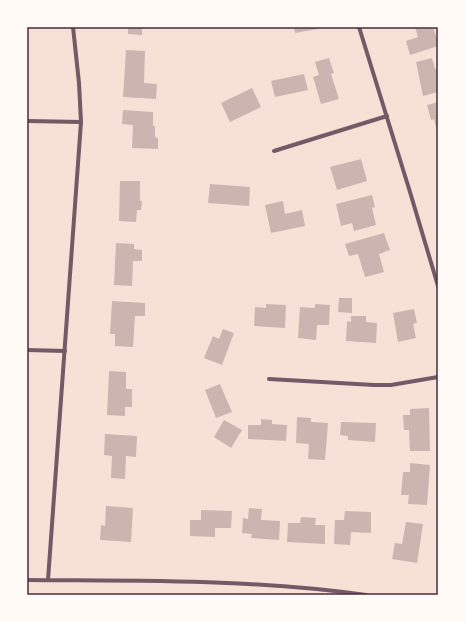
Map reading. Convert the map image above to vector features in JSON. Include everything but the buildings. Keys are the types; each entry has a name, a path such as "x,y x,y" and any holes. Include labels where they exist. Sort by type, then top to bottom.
{"street":[{"path":"48,580 81,122 79,83 73,27"},
{"path":"359,27 438,286"},
{"path":"274,151 387,116"},
{"path":"27,121 81,122"},
{"path":"27,350 65,351"},
{"path":"269,378 374,386 391,385 438,377"},
{"path":"27,580 230,583 270,585 366,595"}]}
